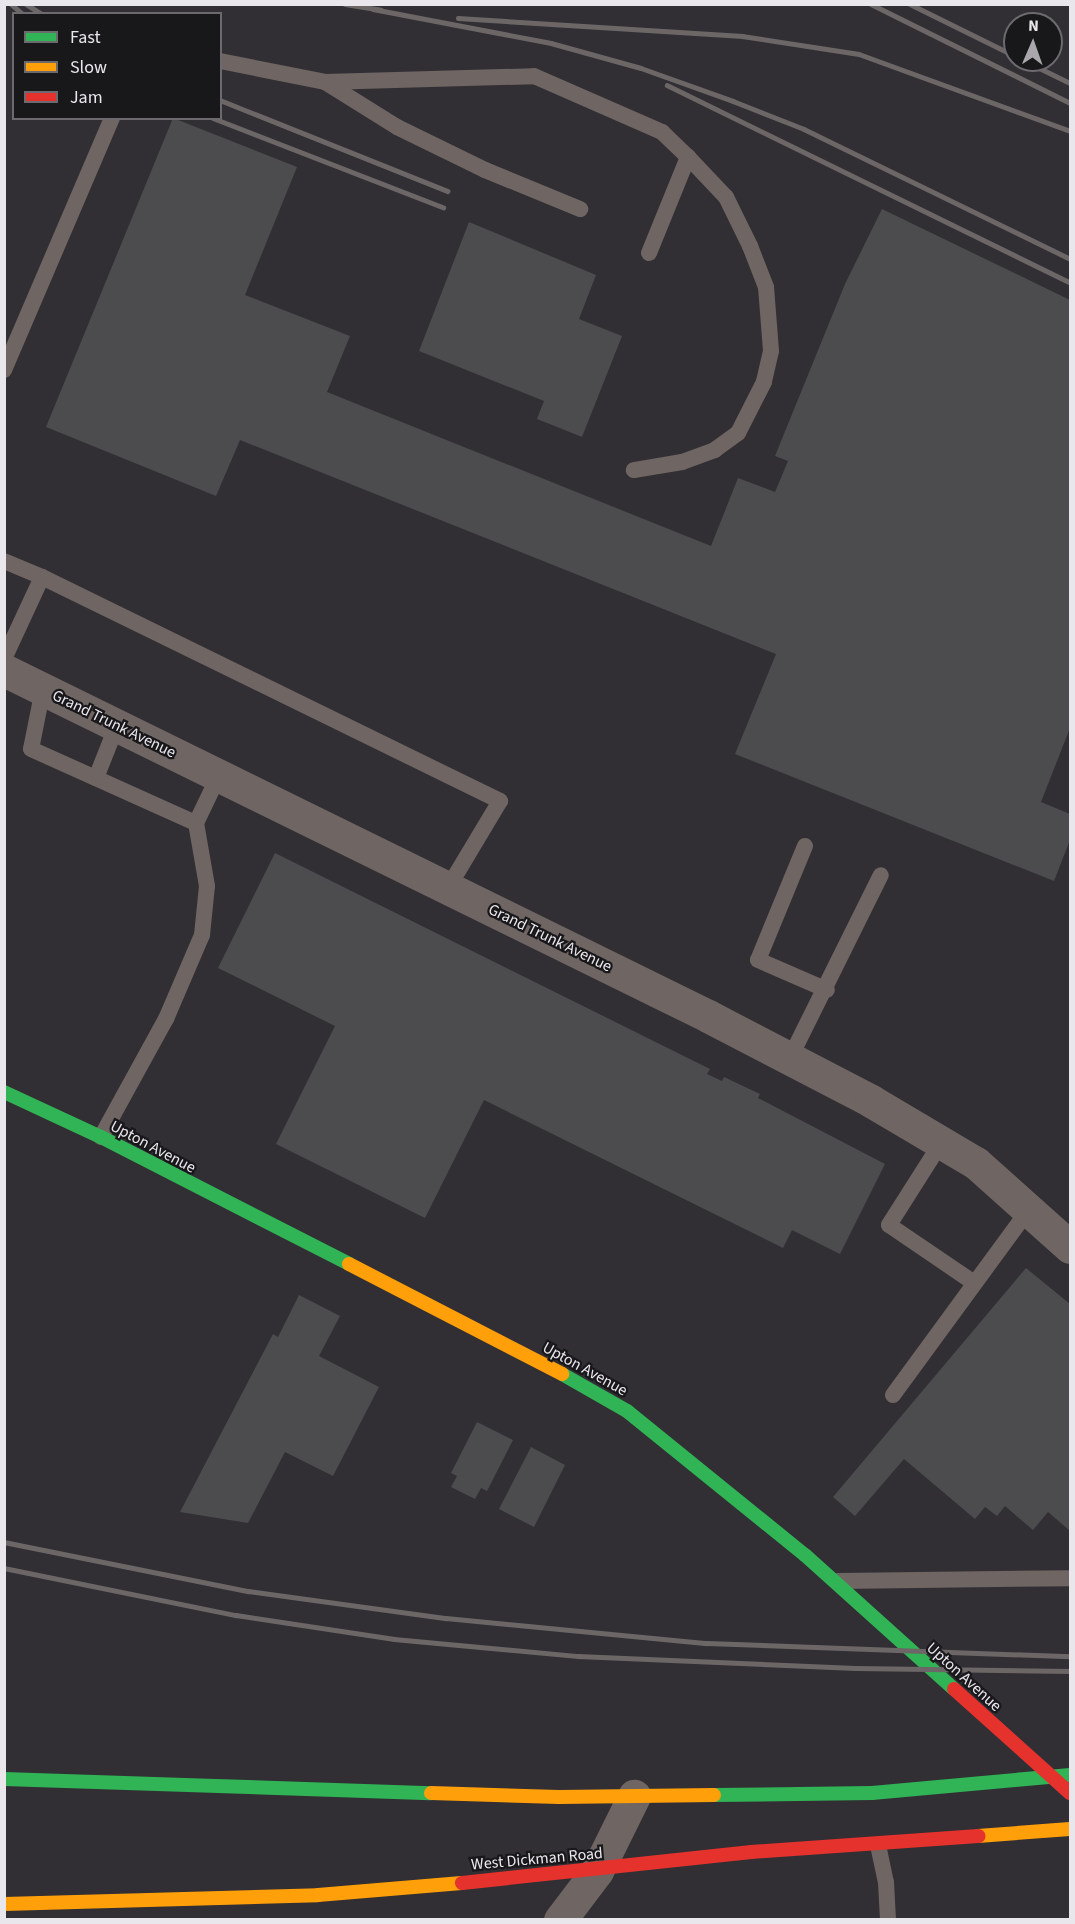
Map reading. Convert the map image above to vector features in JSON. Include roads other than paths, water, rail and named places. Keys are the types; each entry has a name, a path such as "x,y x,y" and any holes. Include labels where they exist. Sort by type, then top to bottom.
{"main road":[{"name":"Upton Avenue","path":"4,1092 101,1137 558,1371 627,1411 834,1581 1071,1793"},
{"path":"4,1779 634,1796 872,1793 1071,1775"},
{"name":"West Dickman Road","path":"4,1904 318,1895 597,1871 751,1852 878,1845 1071,1829"}],"street":[{"name":"Grand Trunk Avenue","path":"4,670 790,1058 976,1163 1030,1208 1071,1247"},
{"path":"560,1920 597,1871 634,1796"}],"lane":[{"path":"222,61 325,82 534,76 652,127 688,157 726,197 750,246 766,287 771,351 764,382 738,433 715,450 682,462 634,470"},
{"path":"325,82 397,127 485,170 580,209"},
{"path":"4,370 111,120"},
{"path":"649,253 688,157"},
{"path":"4,561 42,577 500,801 448,888"},
{"path":"4,659 42,577"},
{"path":"43,689 31,749 196,823"},
{"path":"96,778 117,725"},
{"path":"101,1137 166,1019 202,935 207,886 196,823 219,775"},
{"path":"804,846 758,960 827,990"},
{"path":"790,1058 827,990 881,875"},
{"path":"941,1143 889,1225 973,1282"},
{"path":"892,1395 973,1282 1030,1208"},
{"path":"834,1581 1071,1578"},
{"path":"878,1845 886,1882 888,1920"}],"railway":[{"path":"11,4 21,12"},
{"path":"26,4 39,12"},
{"path":"345,4 381,10"},
{"path":"871,4 1070,103"},
{"path":"910,4 1003,50"},
{"path":"373,9 551,43 641,68 804,129 1070,259"},
{"path":"458,18 742,36 859,54 1070,131"},
{"path":"1048,72 1070,83"},
{"path":"667,85 1070,282"},
{"path":"222,101 448,191"},
{"path":"218,120 443,207"},
{"path":"4,1542 248,1591 446,1618 707,1643 1070,1656"},
{"path":"4,1568 236,1615 394,1639 578,1656 855,1668 1070,1671"}]}
